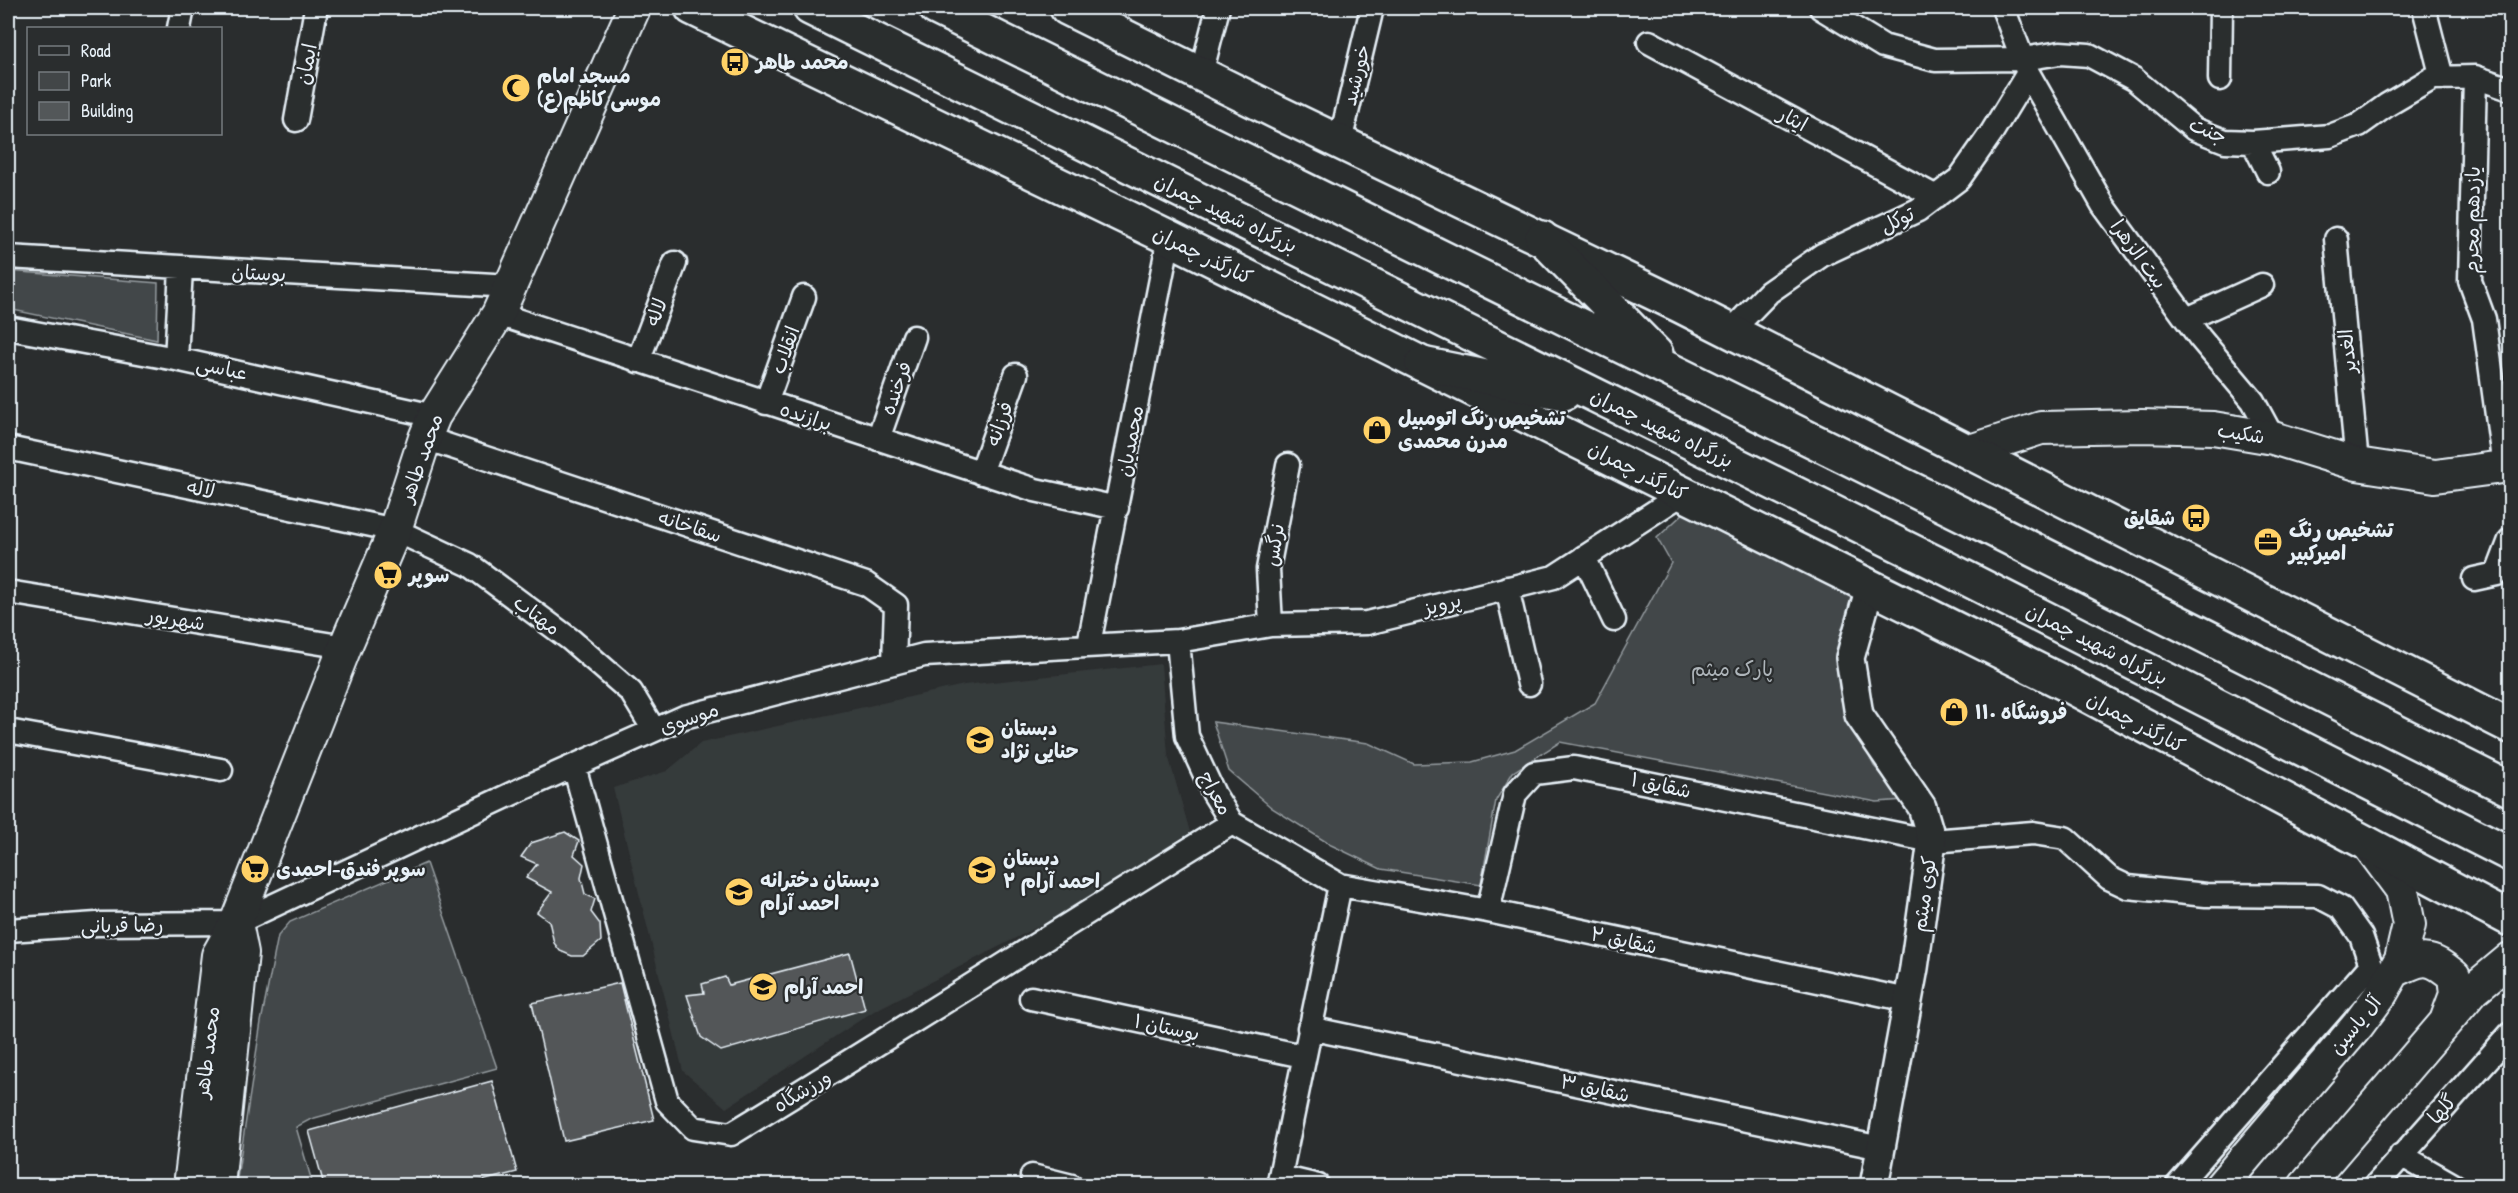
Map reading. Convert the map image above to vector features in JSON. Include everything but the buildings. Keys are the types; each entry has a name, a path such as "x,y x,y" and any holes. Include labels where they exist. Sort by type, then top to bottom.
{"main road":[{"name":"محمد طاهر","path":"190,1185 218,955 236,923 345,647 395,530 429,427 505,300 634,8"},
{"name":"کنارگذر چمران","path":"692,8 1169,238 2070,686 2511,919"},
{"name":"بزرگراه شهید چمران","path":"810,8 1967,579 2511,854"},
{"path":"936,8 2511,789"},
{"path":"1067,8 1731,331 2511,726"},
{"path":"1542,238 1671,371"},
{"path":"1422,364 1608,402"},
{"name":"شکیب","path":"1970,451 2041,428 2142,426 2213,428 2273,438 2357,464 2435,476 2507,467"},
{"name":"آل یاسین","path":"2220,1185 2358,1025 2383,968 2401,959 2409,925 2402,891 2367,843"},
{"name":"محمد طاهر","path":"218,1185 242,953 236,923"},
{"path":"2383,968 2417,960 2437,962 2454,976 2456,994 2445,1024"},
{"path":"2305,1185 2474,989 2506,970"}],"street":[{"path":"179,27 183,8"},
{"name":"ایمان","path":"296,120 316,8"},
{"path":"1201,74 1218,8"},
{"name":"خورشید","path":"1340,142 1372,8"},
{"name":"جنت","path":"1821,8 1882,46 1935,60 2026,66 2060,53 2089,55 2134,79 2194,129 2225,141 2253,142 2330,136 2359,125 2387,105 2438,78"},
{"name":"بیت الزهرا","path":"2003,8 2026,66 2103,205 2187,319 2253,401 2273,438"},
{"path":"2220,79 2221,8"},
{"path":"2424,8 2438,78 2475,77 2511,89"},
{"name":"ایثار","path":"1649,42 1936,197"},
{"name":"توکل","path":"1731,331 1769,292 1822,255 1918,210 1959,179 1992,132 2026,66"},
{"name":"یازدهم محرم","path":"2475,77 2470,281 2484,319 2507,467"},
{"path":"2253,142 2268,172"},
{"name":"محمدیان","path":"1089,644 1169,238"},
{"name":"الغدیر","path":"2336,239 2357,464"},
{"name":"بوستان","path":"8,257 181,269 505,300"},
{"name":"لاله","path":"638,361 675,263"},
{"path":"176,358 181,269"},
{"path":"2187,319 2262,285"},
{"name":"انقلاب","path":"766,403 804,297"},
{"name":"برازنده","path":"505,300 638,361 1035,490 1117,508"},
{"name":"عباسی","path":"8,328 176,358 429,427"},
{"name":"فرخنده","path":"878,439 914,337"},
{"name":"فرزانه","path":"981,473 1016,375"},
{"name":"سقاخانه","path":"429,427 866,584 896,605 894,663"},
{"name":"لاله","path":"8,448 395,530"},
{"name":"نرگس","path":"1271,626 1268,569 1288,465"},
{"name":"پرویز","path":"1178,641 1271,626 1367,623 1554,577 1682,494"},
{"name":"مهتاب","path":"395,530 470,566 571,640 631,692 654,730"},
{"path":"2474,579 2497,574 2511,540"},
{"path":"1584,557 1614,620"},
{"name":"کوی میثم","path":"1870,587 1850,658 1859,716 1922,807 1932,841 1908,1000 1874,1185"},
{"path":"1507,588 1529,684"},
{"name":"شهریور","path":"8,592 345,647"},
{"name":"موسوی","path":"236,923 684,717 924,655 1089,644 1178,641"},
{"name":"معراج","path":"1178,641 1187,736 1214,794 1232,823 1340,885"},
{"path":"8,731 221,771"},
{"name":"ورزشگاه","path":"574,766 667,1101 693,1128 731,1134 919,1020 1074,919 1232,823"},
{"name":"شقایق ۱","path":"1488,911 1515,794 1534,773 1574,768 1932,841"},
{"path":"1932,841 2033,833 2065,838 2109,878 2128,887 2206,896 2318,896 2341,908 2361,936 2383,968 2177,1185"},
{"path":"1318,1185 1279,1181 1340,885"},
{"name":"شقایق ۲","path":"1340,885 1488,911 1908,1000"},
{"name":"رضا قربانی","path":"8,930 97,924 236,923"},
{"name":"بوستان ۱","path":"1031,998 1304,1056"},
{"name":"شقایق ۳","path":"1309,1029 1881,1148"},
{"name":"گلها","path":"2375,1185 2511,1034"},
{"path":"2401,1155 2455,1185"},
{"path":"1032,1176 1072,1185"}],"shaded area":[{"path":"1161,664 1168,755 1190,832 1074,908 874,1011 726,1108 683,1071 613,788 667,771 701,743 964,685","holes":["725,977 729,985 721,1051 701,1037 687,995 704,993 702,984"]}],"green space":[{"path":"8,271 158,283 157,340 8,309"},
{"name":"پارک میثم","path":"1686,511 1852,594 1835,654 1841,700 1874,766 1904,800 1877,802 1560,742 1513,772 1496,800 1481,885 1381,869 1331,845 1272,808 1229,771 1213,722 1368,743 1414,764 1472,762 1515,750 1595,703 1671,563 1657,538"},
{"path":"426,863 497,1068 311,1119 296,1127 313,1185 236,1185 261,1022 278,936 290,922"}],"place":[{"name":"محمد طاهر","path":"735,62"},
{"name":"مسجد امام موسی کاظم(ع)","path":"516,88"},
{"name":"تشخیص رنگ اتومبیل مدرن محمدی","path":"1377,430"},
{"name":"شقایق","path":"2196,518"},
{"name":"تشخیص رنگ امیرکبیر","path":"2268,542"},
{"name":"سوپر","path":"388,575"},
{"name":"فروشگاه ۱۱۰","path":"1954,712"},
{"name":"دبستان حنایی نژاد","path":"980,740"},
{"name":"سوپر فندق-احمدی","path":"255,869"},
{"name":"دبستان احمد آرام ۲","path":"982,870"},
{"name":"دبستان دخترانه احمد آرام","path":"739,892"},
{"name":"احمد آرام","path":"763,987"}]}
